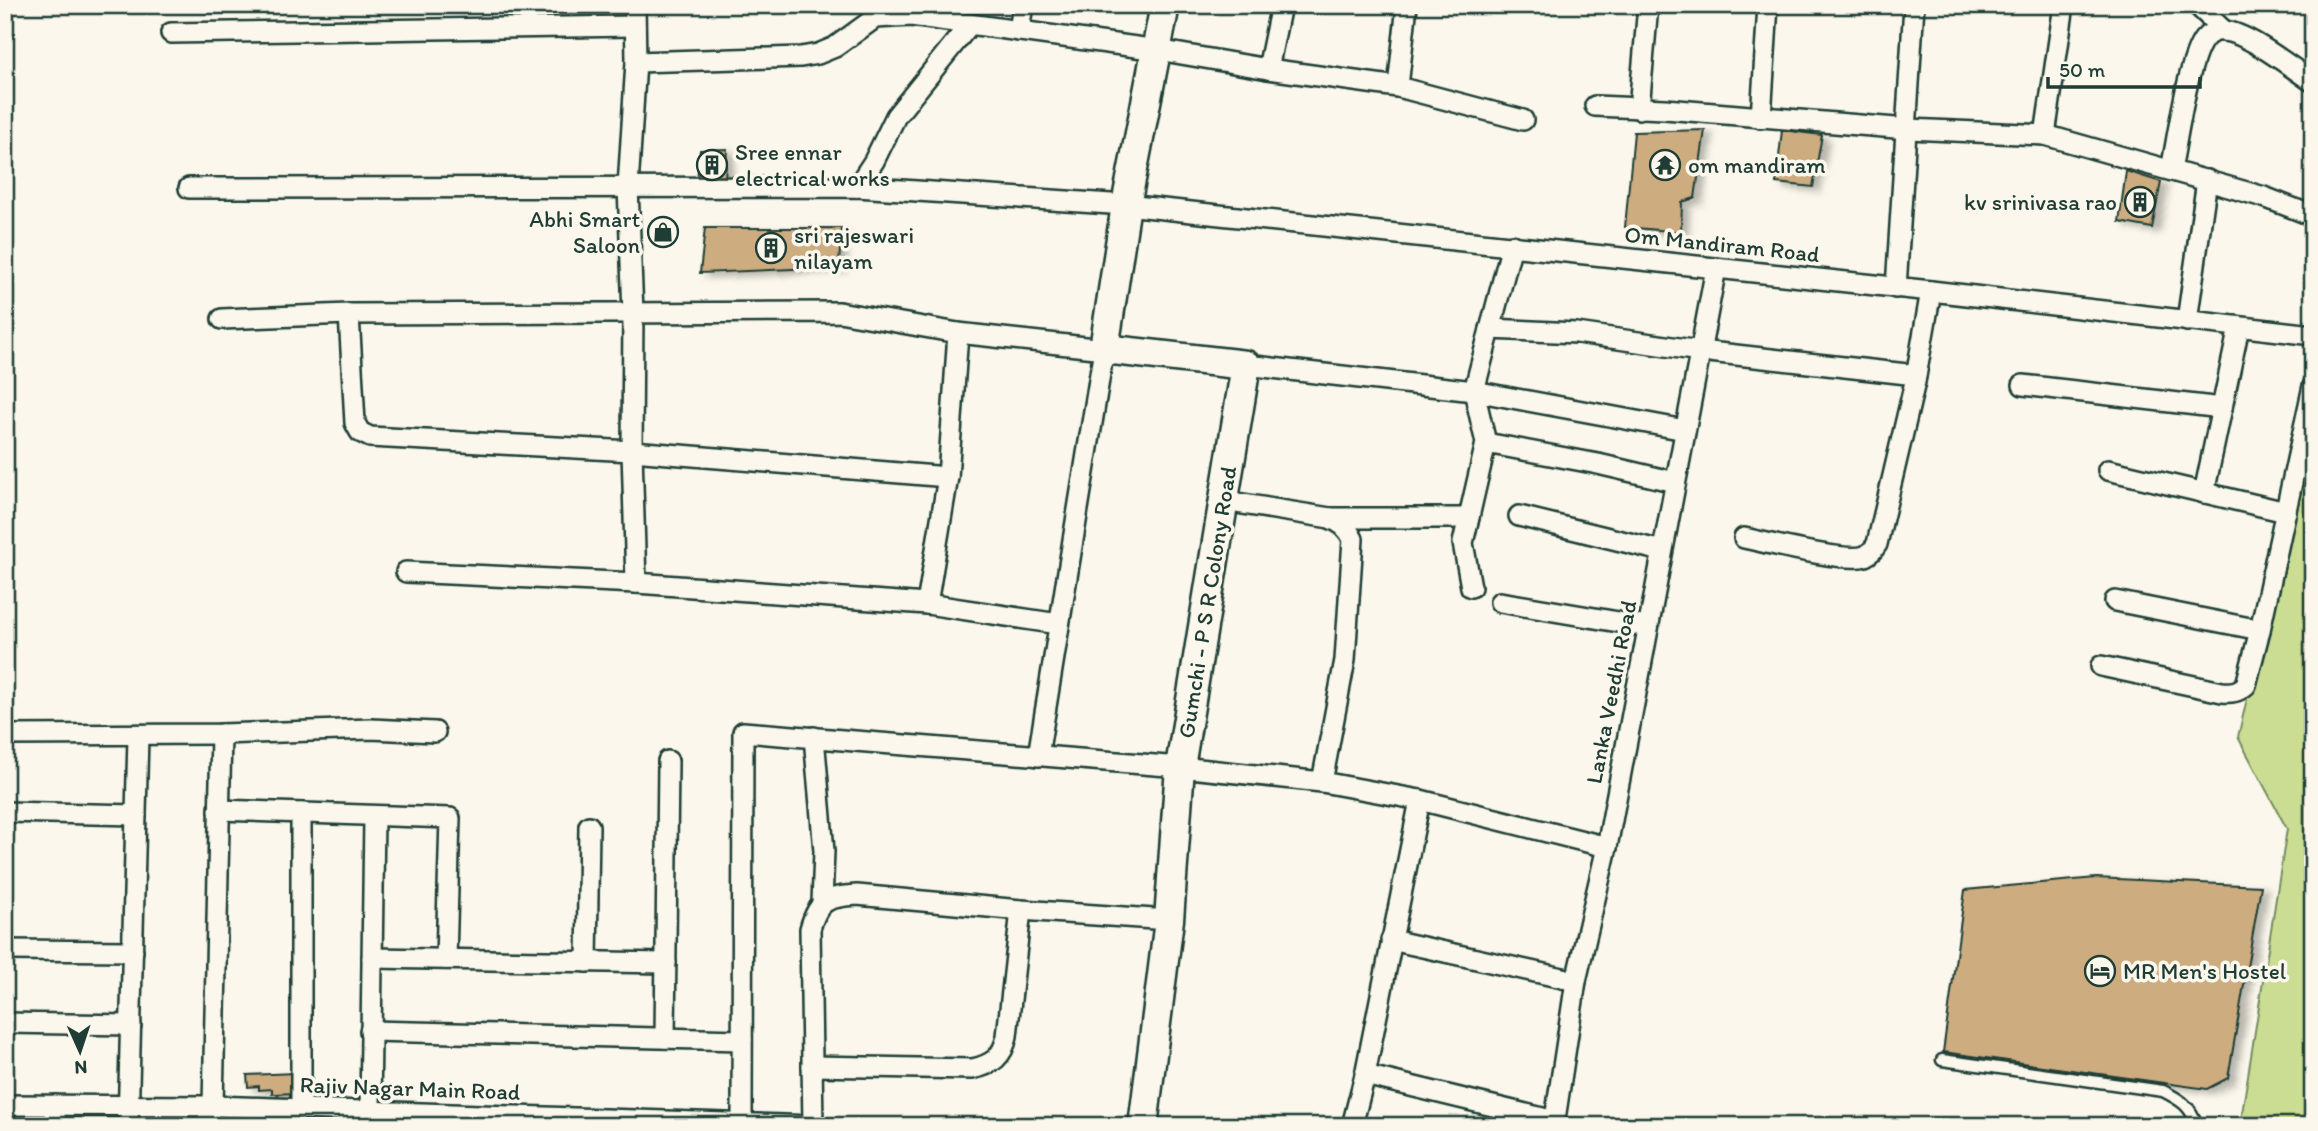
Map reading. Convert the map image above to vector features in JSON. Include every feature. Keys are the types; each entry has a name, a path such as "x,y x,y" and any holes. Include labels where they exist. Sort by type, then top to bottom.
{"street":[{"path":"635,5 636,62 628,187 634,313 632,451 636,583"},
{"path":"1019,31 1023,5"},
{"path":"1038,756 1126,205 1165,5"},
{"path":"1268,69 1280,5"},
{"path":"1398,87 1407,5"},
{"path":"1639,109 1648,5"},
{"path":"1761,118 1768,5"},
{"path":"1896,288 1914,5"},
{"path":"2045,135 2064,5"},
{"path":"2197,5 2224,31"},
{"path":"636,62 801,57 835,47 874,18 943,13 970,24 1398,87 1522,120"},
{"path":"857,187 874,161 896,117 970,24"},
{"path":"171,33 635,26"},
{"path":"2171,170 2194,60 2204,39 2212,32 2224,31 2241,36 2313,82"},
{"path":"1595,106 1665,109 1908,129 2045,135 2264,197 2313,216"},
{"path":"2187,321 2207,180"},
{"name":"Om Mandiram Road","path":"189,188 857,187 1126,205 1930,290 2313,335"},
{"path":"1471,587 1463,543 1486,443 1474,391 1512,245"},
{"name":"Lanka Veedhi Road","path":"1555,1123 1576,981 1607,848 1716,268"},
{"path":"1744,538 1845,557 1866,555 1872,551 1877,544 1916,375 1930,290"},
{"path":"222,319 349,314 839,312 958,333 1474,391 1685,430"},
{"path":"349,314 355,423 360,432 370,437 632,451 948,477"},
{"path":"2204,493 2239,327"},
{"path":"1490,329 1577,333 1700,351 1916,375"},
{"path":"927,604 948,477 958,333"},
{"name":"Gumchi - P S R Colony Road","path":"1143,1126 1169,920 1180,767 1246,365"},
{"path":"2023,385 2222,408"},
{"path":"2101,666 2233,693 2246,685 2313,386"},
{"path":"1486,443 1675,482"},
{"path":"2108,470 2286,512"},
{"path":"1224,501 1330,518 1469,519"},
{"path":"1519,516 1662,551"},
{"path":"1322,782 1345,660 1353,547 1349,530 1342,523 1330,518"},
{"path":"406,572 636,583 927,604 1059,624"},
{"path":"2115,601 2260,630"},
{"path":"1500,602 1648,627"},
{"path":"5,735 138,736 371,729 435,732"},
{"path":"742,1124 743,732 1180,767 1322,782 1420,800 1607,848"},
{"path":"210,1113 221,734"},
{"path":"129,1116 138,736"},
{"path":"814,737 824,851 822,903"},
{"path":"665,1038 667,761"},
{"path":"1352,1126 1365,1075 1420,800"},
{"path":"219,810 450,818 446,959"},
{"path":"5,812 136,815"},
{"path":"301,813 301,1109"},
{"path":"370,1111 374,816"},
{"path":"587,962 589,826"},
{"path":"813,1126 810,929 815,909 822,903 832,898 858,895 1021,911 1169,920"},
{"path":"812,1066 972,1069 997,1060 1005,1048 1007,1036 1021,911"},
{"path":"1391,940 1576,981"},
{"path":"5,950 132,951"},
{"path":"372,958 666,963"},
{"path":"5,1023 131,1025"},
{"path":"370,1031 742,1040"},
{"path":"1365,1075 1555,1123"},
{"name":"Rajiv Nagar Main Road","path":"5,1105 55,1105 129,1116 301,1109 533,1121 813,1126"},
{"path":"55,1105 55,1126"}],"lane":[{"path":"1942,1060 2164,1091 2183,1101 2193,1113 2197,1126"}],"green space":[{"path":"2313,416 2313,1126 2240,1126 2287,829 2238,737"}],"building":[{"name":"om mandiram","path":"1705,130 1695,198 1682,202 1681,232 1625,227 1634,132"},
{"path":"1782,130 1822,135 1813,187 1776,183"},
{"name":"Sree ennar electrical works","path":"727,149 725,179 697,180 700,150"},
{"name":"kv srinivasa rao","path":"2126,171 2161,182 2152,228 2119,222"},
{"name":"sri rajeswari nilayam","path":"705,228 841,228 839,267 700,273"},
{"name":"MR Men's Hostel","path":"2096,878 2261,886 2228,1078 2207,1089 1943,1052 1965,890"},
{"path":"295,1073 297,1093 272,1094 272,1089 248,1087 247,1075"}],"place":[{"name":"Sree ennar electrical works","path":"712,165"},
{"name":"om mandiram","path":"1665,165"},
{"name":"kv srinivasa rao","path":"2140,202"},
{"name":"Abhi Smart Saloon","path":"663,232"},
{"name":"sri rajeswari nilayam","path":"771,248"},
{"name":"MR Men's Hostel","path":"2100,971"}]}
